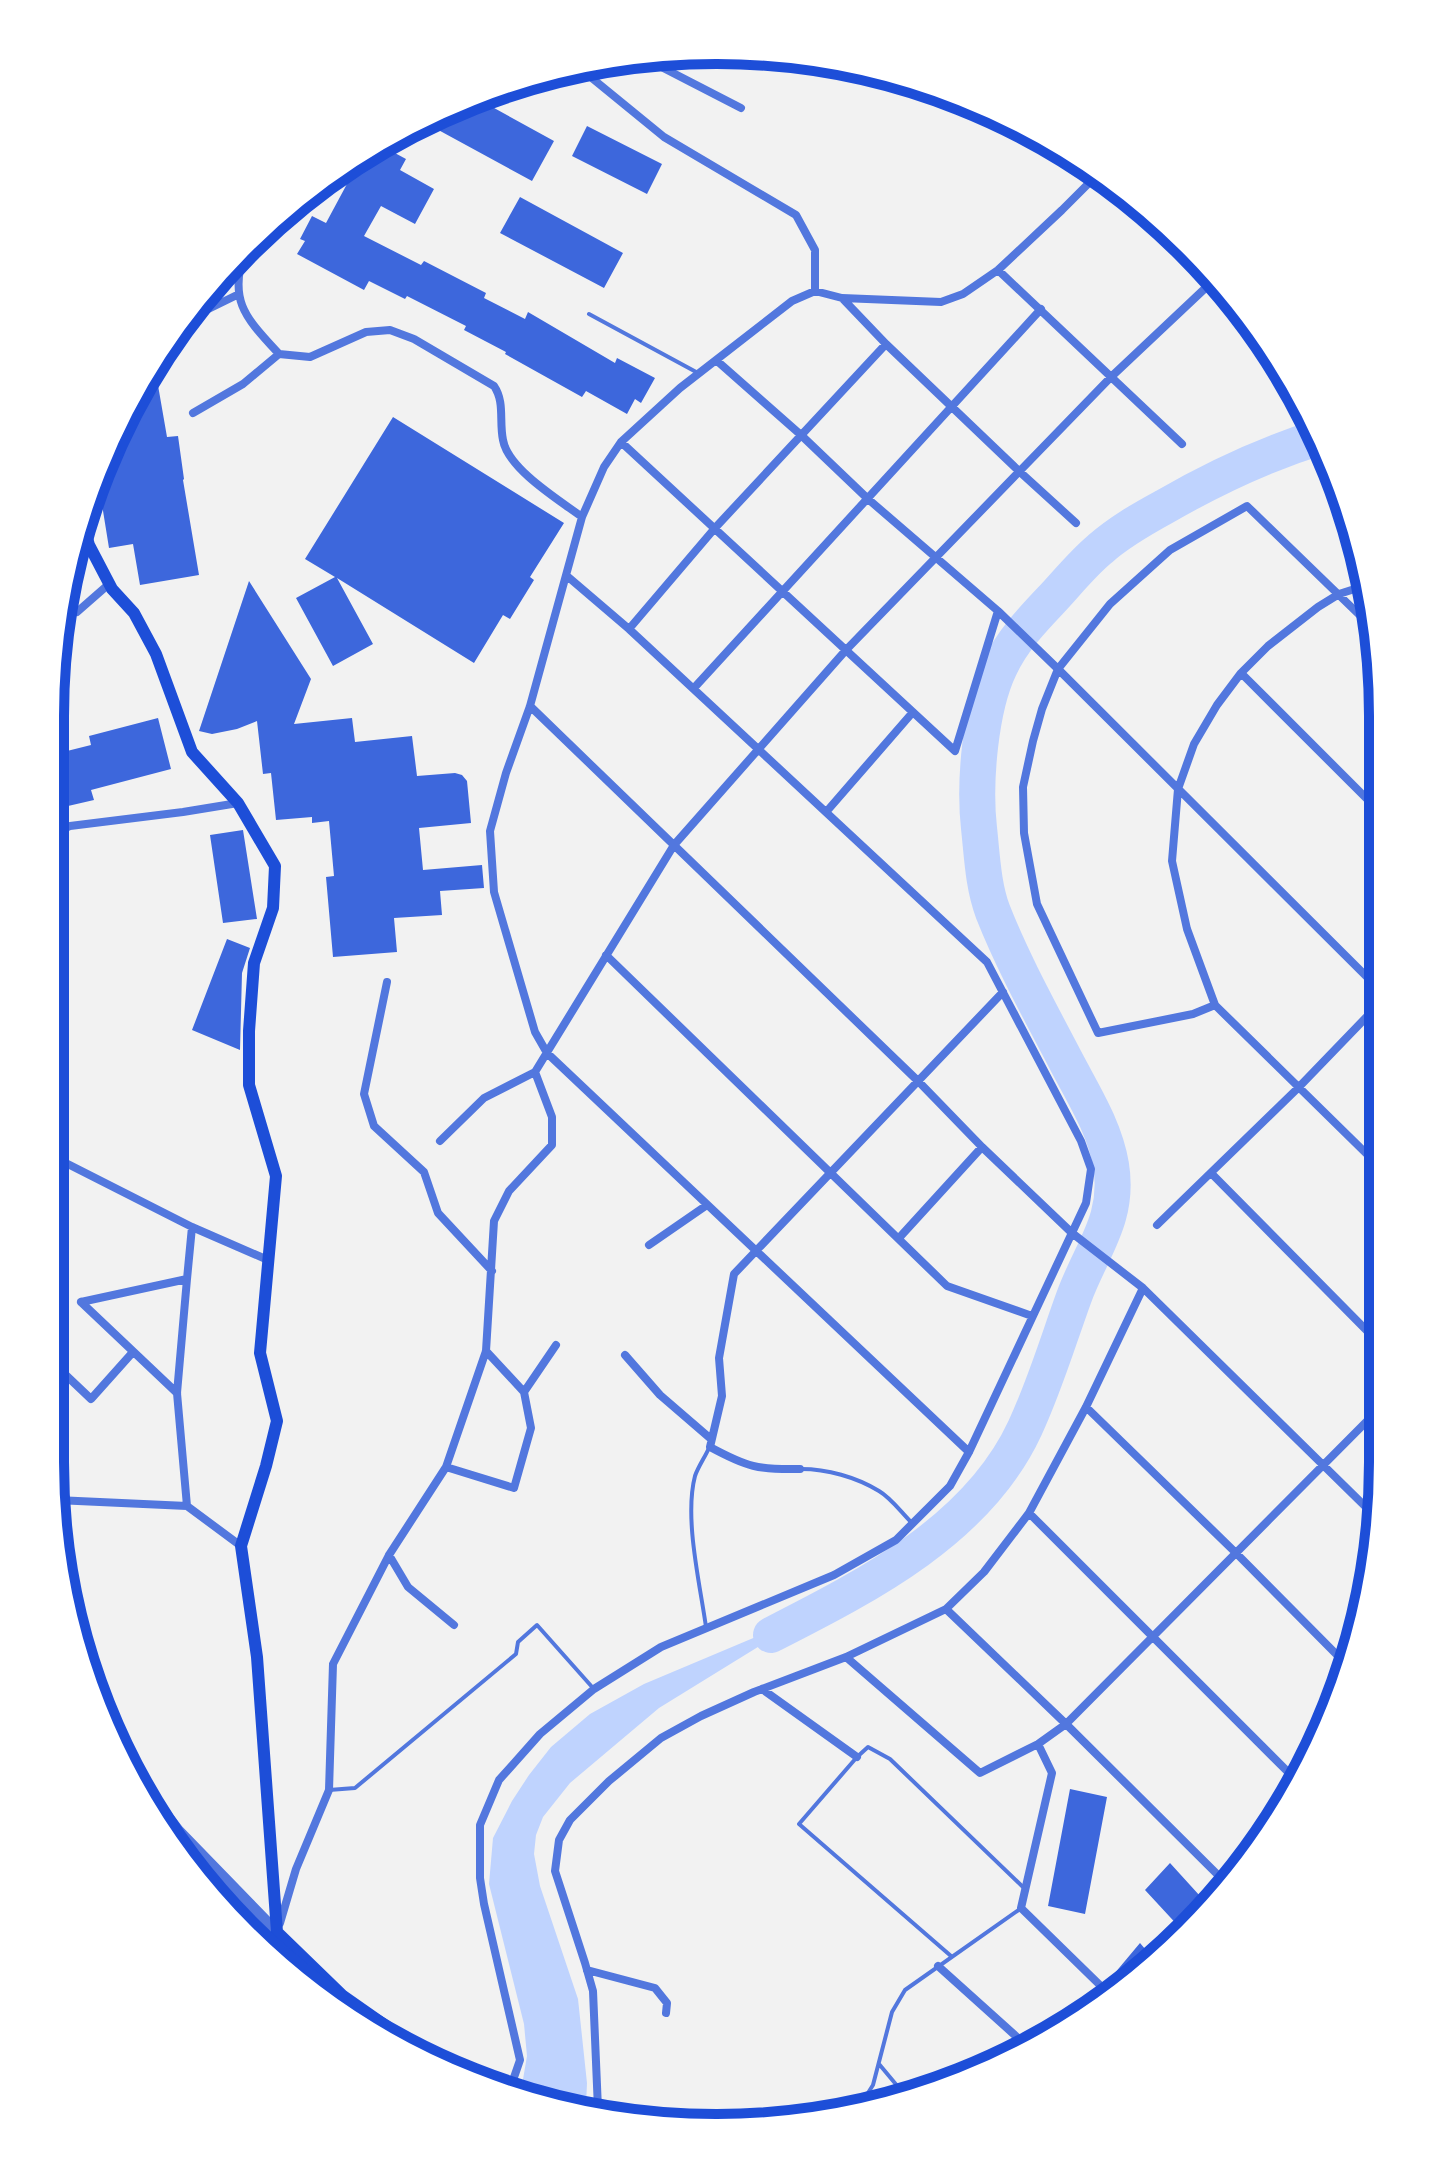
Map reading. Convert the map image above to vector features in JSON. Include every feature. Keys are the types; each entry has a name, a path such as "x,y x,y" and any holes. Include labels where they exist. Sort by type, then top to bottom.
{"main road":[{"path":"88,542 109,584 134,613 156,654 192,752 238,803 275,866 273,908 254,963 249,1085 276,1176 260,1353 277,1421 241,1546 257,1657 277,1932 343,1996 359,2007"}],"street":[{"path":"661,67 741,108"},
{"path":"594,76 593,79 664,137 796,215 815,250 815,291"},
{"path":"969,1452 547,1053 535,1032 494,892 490,831 506,773 530,706 582,517 604,467 621,442 698,373 792,301 815,291 842,298 941,302 963,294 998,270 1090,182"},
{"path":"998,270 1182,444"},
{"path":"238,273 243,311 279,354 310,357 366,332 390,330 414,339 494,386 500,396 503,444 514,463 582,517"},
{"path":"440,1141 484,1098 535,1072 674,845 846,650 1111,377 1207,286"},
{"path":"206,310 239,294"},
{"path":"842,298 886,344 1076,523"},
{"path":"694,688 1041,309"},
{"path":"629,629 715,528 886,344"},
{"path":"193,413 243,384 279,354"},
{"path":"716,360 868,499 998,611 1369,979"},
{"path":"621,442 955,751 998,611"},
{"path":"1215,1005 1193,1014 1098,1033 1037,904 1024,833 1023,787 1042,709 1058,669 1110,604 1170,550 1247,506 1360,615"},
{"path":"513,2081 520,2060 480,1878 480,1825 499,1780 540,1734 594,1689 661,1647 834,1575 896,1540 950,1486 1086,1203 1091,1169 1081,1141 987,962 694,688 567,576"},
{"path":"74,608 77,612 109,584"},
{"path":"1356,589 1339,594 1318,607 1268,646 1241,673 1217,705 1194,744 1178,789 1172,861 1187,929 1215,1005 1369,1156"},
{"path":"1241,673 1369,801"},
{"path":"530,706 919,1082 982,1147 1072,1233 1143,1288 1367,1508"},
{"path":"827,811 913,712"},
{"path":"64,829 238,803"},
{"path":"606,955 947,1286 1032,1316"},
{"path":"387,982 364,1094 374,1126 424,1172 438,1213 492,1271"},
{"path":"710,1443 722,1396 719,1358 734,1274 1003,992"},
{"path":"1157,1225 1369,1014"},
{"path":"179,1831 277,1932 296,1869 329,1790 333,1664 389,1555 446,1467 486,1351 494,1221 509,1191 552,1145 552,1117 535,1072"},
{"path":"899,1238 982,1147"},
{"path":"64,1162 192,1227 268,1260"},
{"path":"1211,1173 1369,1333"},
{"path":"649,1245 707,1205"},
{"path":"187,1506 177,1393 192,1227"},
{"path":"177,1393 81,1302 187,1279"},
{"path":"598,2102 593,1991 555,1871 559,1840 570,1820 609,1781 661,1738 701,1716 846,1657 946,1609 984,1572 1029,1513 1086,1407 1143,1288"},
{"path":"524,1392 556,1345"},
{"path":"446,1467 514,1488 531,1428 524,1392 486,1351"},
{"path":"64,1373 91,1399 133,1352"},
{"path":"625,1355 660,1395 710,1443 743,1465 770,1470 800,1469"},
{"path":"1086,1407 1339,1657"},
{"path":"846,1657 980,1773 1038,1744 1066,1724 1369,1419"},
{"path":"65,1500 187,1506 241,1546"},
{"path":"1029,1513 1290,1774"},
{"path":"389,1555 408,1587 454,1625"},
{"path":"946,1609 1220,1877"},
{"path":"762,1689 857,1757"},
{"path":"1038,1744 1052,1773 1021,1908 1102,1987"},
{"path":"938,1966 1020,2039"},
{"path":"587,1970 655,1988 667,2003 666,2013"}],"lane":[{"path":"589,314 698,373"},
{"path":"706,1629 693,1534 692,1501 695,1475 710,1443"},
{"path":"800,1469 821,1469 881,1492 913,1524"},
{"path":"329,1790 355,1788 516,1654 518,1642 537,1625 594,1689"},
{"path":"951,1956 799,1824 868,1747 890,1759 1026,1890"},
{"path":"866,2096 873,2085 892,2012 905,1990 1021,1908"},
{"path":"879,2064 899,2088"}],"water":[{"path":"813,1613 659,1708 570,1783 543,1817 536,1835 534,1854 540,1886 578,1999 586,2100 522,2084 527,2056 524,2024 489,1884 493,1838 512,1801 551,1747 590,1714 644,1684"}],"building":[{"path":"490,106 554,141 532,181 435,128"},
{"path":"587,126 662,164 647,194 572,156"},
{"path":"391,151 406,159 400,170 434,189 415,224 381,206 364,236 421,265 424,261 486,293 484,298 525,319 528,312 615,363 617,358 655,378 641,403 635,399 627,414 586,391 582,397 464,330 466,326 407,296 405,299 369,281 364,290 297,254 305,241 300,239 312,216 326,223 351,176"},
{"path":"520,197 623,253 604,288 500,233"},
{"path":"157,380 167,437 178,436 199,575 140,585 133,544 109,548 101,501 131,428"},
{"path":"393,417 564,523 530,577 534,580 510,619 503,615 474,663 337,578 373,644 333,666 296,598 335,577 305,559"},
{"path":"249,581 311,679 294,724 352,718 355,742 412,736 417,776 455,773 467,781 471,823 419,828 423,870 482,865 484,888 440,891 442,915 394,918 397,952 333,957 326,877 334,876 329,821 312,823 312,817 276,820 271,773 263,774 257,721 212,734 199,731"},
{"path":"158,718 171,769 91,790 94,800 64,807 64,752 91,745 89,736"},
{"path":"243,830 257,919 223,923 210,835"},
{"path":"227,939 250,948 242,973 240,1050 192,1030"},
{"path":"1070,1789 1107,1797 1085,1914 1048,1906"},
{"path":"1170,1863 1202,1898 1177,1924 1145,1890"},
{"path":"1140,1943 1147,1952 1109,1980"}],"waterway":[{"path":"771,1635 845,1596 916,1551 979,1496 1005,1464 1025,1428 1074,1297 1108,1218 1113,1184 1104,1139 1010,951 987,892 978,810 978,768 983,724 1000,667 1010,648 1030,623 1087,561 1115,537 1147,516 1221,477 1308,441"}]}
